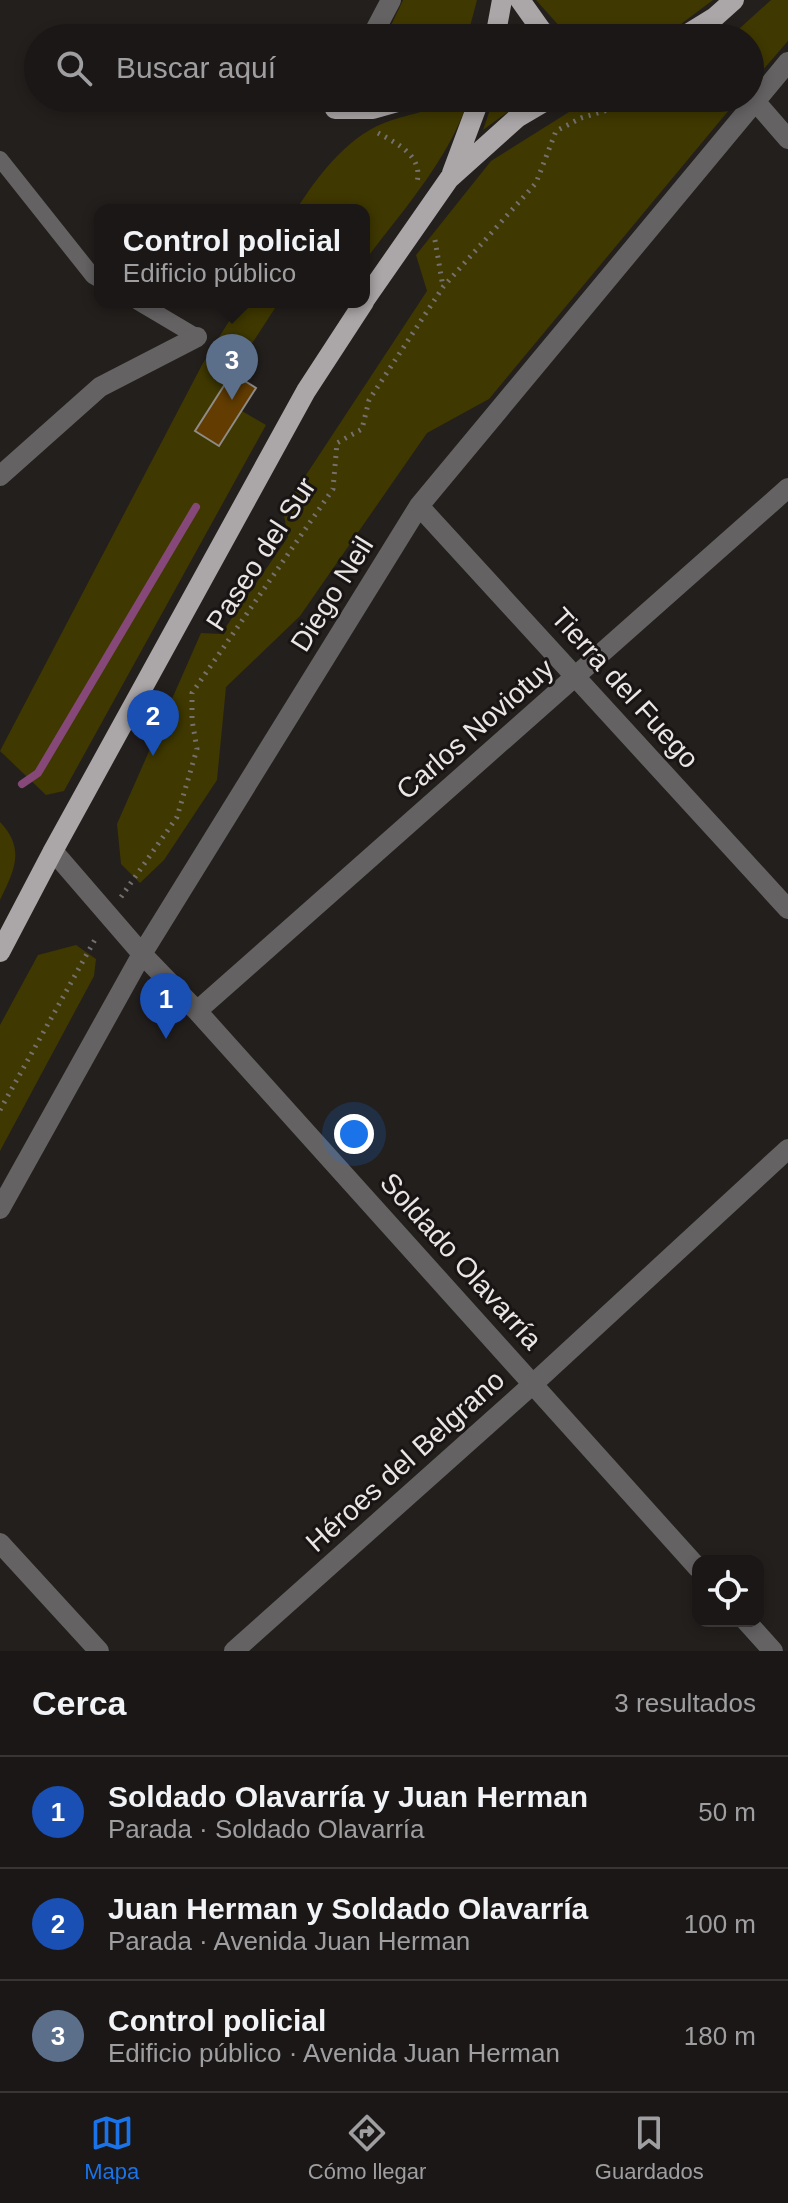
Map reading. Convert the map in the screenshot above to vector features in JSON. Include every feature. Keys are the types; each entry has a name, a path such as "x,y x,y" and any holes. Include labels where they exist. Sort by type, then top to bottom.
{"main road":[{"path":"520,0 537,24"},
{"path":"704,24 734,0"},
{"path":"491,24 501,6"},
{"path":"449,179 475,112"},
{"path":"370,293 449,179 527,112"},
{"path":"0,952 306,391 360,308"}],"street":[{"path":"378,24 391,0"},
{"name":"Diego Neil","path":"764,90 788,62"},
{"path":"764,111 788,139"},
{"name":"Diego Neil","path":"0,1209 142,954 419,506 746,112"},
{"path":"0,476 100,387 197,337"},
{"name":"Carlos Noviotuy","path":"197,1011 788,488"},
{"name":"Tierra del Fuego","path":"419,506 788,909"},
{"name":"Soldado Olavarría","path":"53,851 142,954 197,1011 692,1561"},
{"name":"Héroes del Belgrano","path":"234,1651 533,1384 788,1149"},
{"path":"0,1543 99,1651"},
{"path":"751,1627 773,1651"}],"lane":[{"path":"0,159 94,277"},
{"path":"148,308 197,337"}],"path":[{"name":"Paseo del Sur","path":"0,1110 109,915 177,817 197,749 192,720 192,693 333,489 337,443 362,429 369,400 443,287 536,183 556,131 601,112"},
{"path":"377,132 413,156 420,168 418,180 410,192"},
{"path":"422,218 438,244 443,287"}],"shaded area":[{"path":"403,0 477,0 471,24 392,24"},
{"path":"536,0 713,0 681,24 557,24"},
{"path":"771,0 788,0 788,41 764,69 764,24 744,24"},
{"path":"422,112 464,112 437,164 370,254 370,204 300,204 345,148 384,123"},
{"path":"489,112 508,112 483,130"},
{"path":"569,112 727,112 489,399 427,433 300,616 226,687 217,780 164,860 140,883 121,864 117,824 201,633 221,634 288,537 283,510 427,291 416,255 491,161"},
{"path":"237,308 275,308 195,431 219,446 242,411 266,425 64,791 46,795 0,751 203,363"},
{"path":"0,822 13,842 15,860 0,900"},
{"path":"76,945 96,959 94,976 0,1151 0,1025 38,955"}],"building":[{"path":"232,373 256,388 219,446 195,431"}],"waterway":[{"path":"22,784 38,773 196,507"}],"place":[{"name":"Control policial","path":"232,400"},
{"name":"Juan Herman y Soldado Olavarría","path":"153,756"},
{"name":"Soldado Olavarría y Juan Herman","path":"166,1039"}]}
